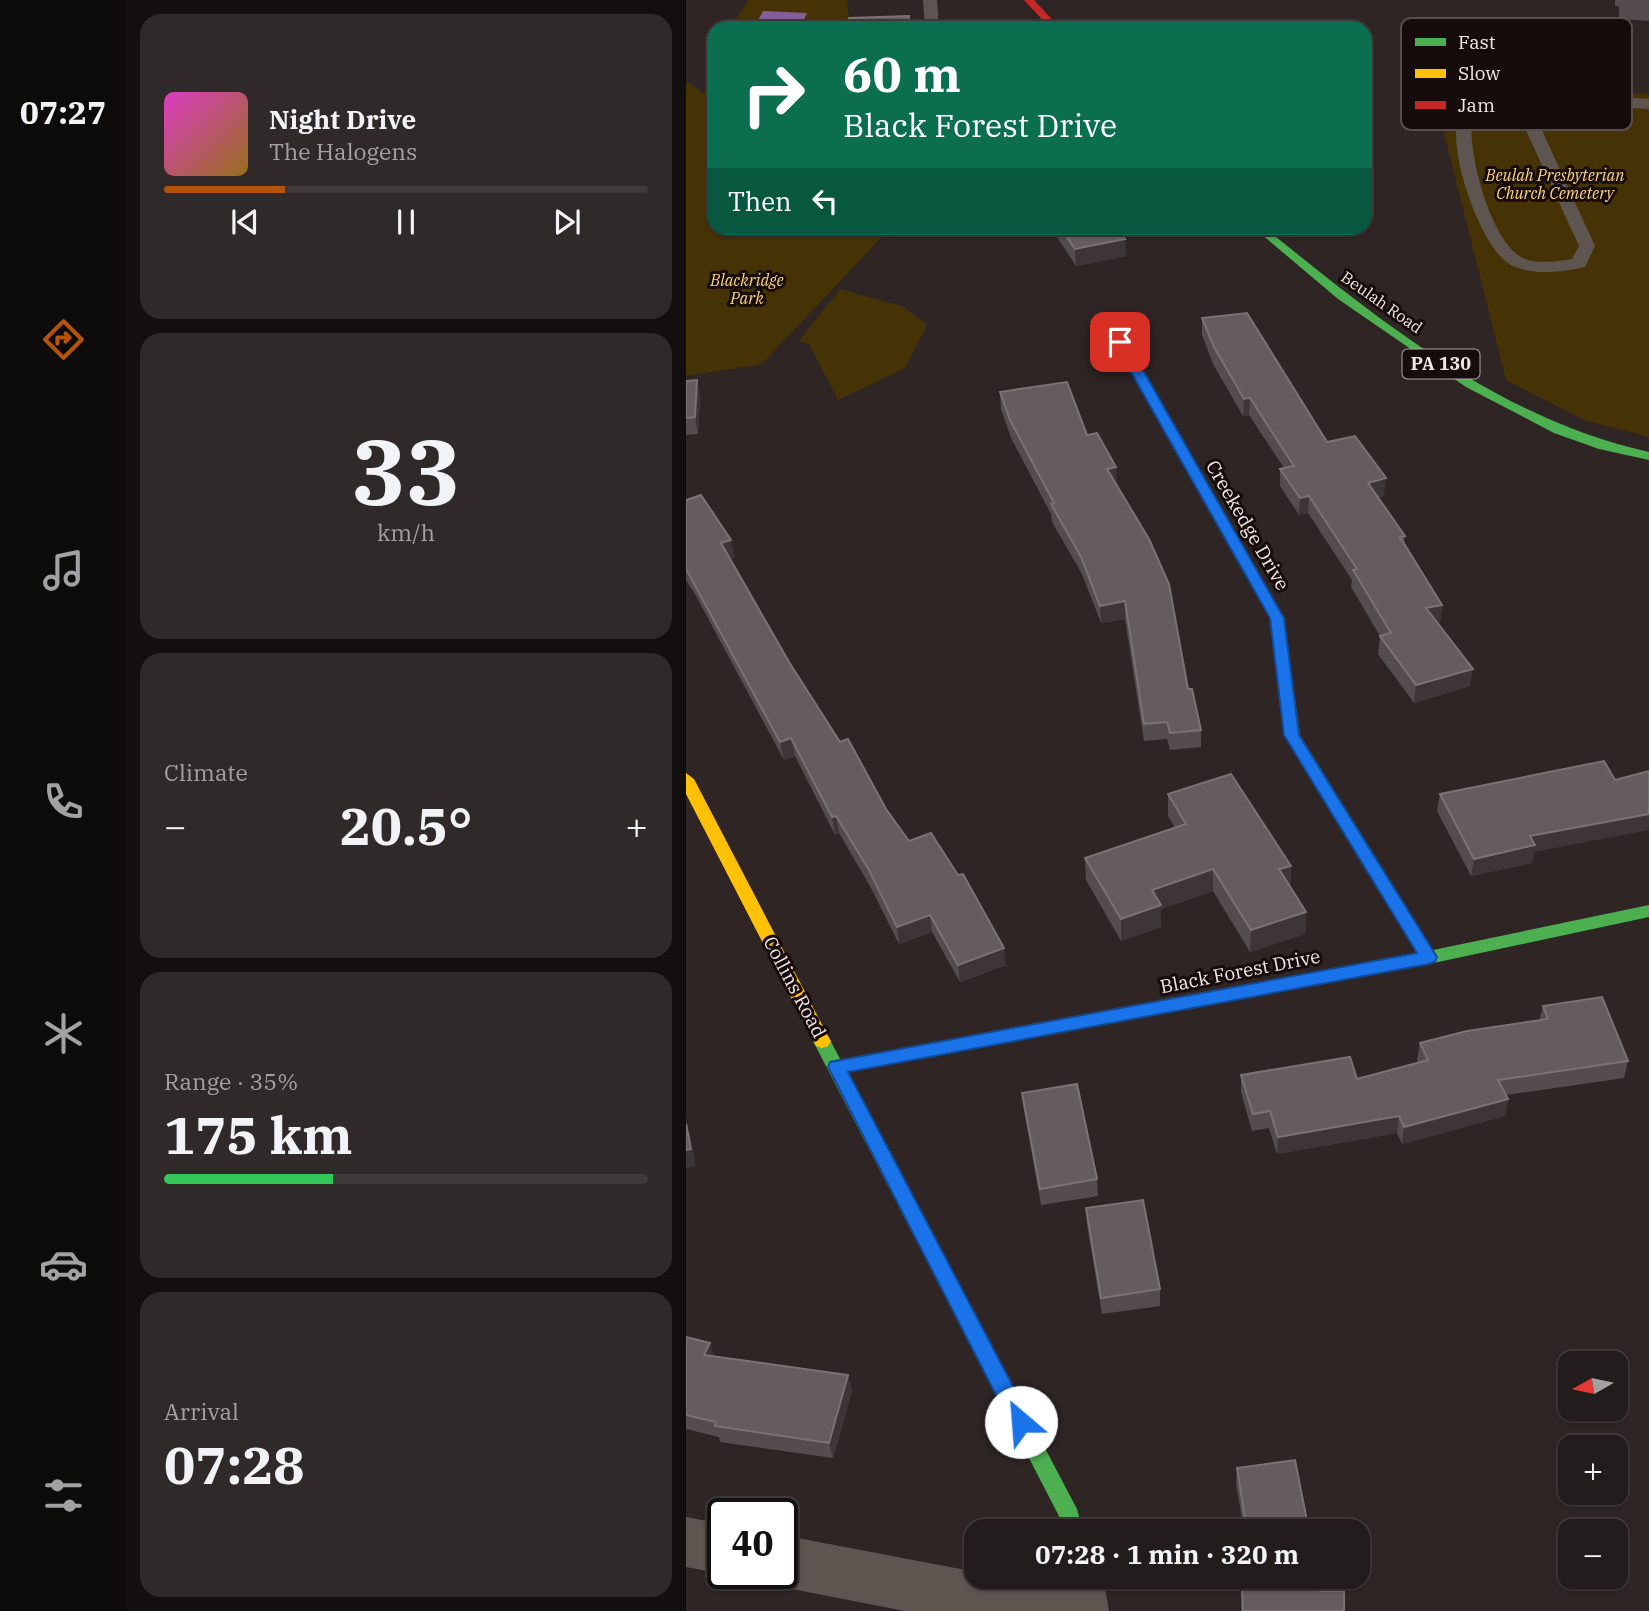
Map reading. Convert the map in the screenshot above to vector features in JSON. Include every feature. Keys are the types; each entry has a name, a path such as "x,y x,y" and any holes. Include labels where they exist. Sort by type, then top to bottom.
{"street":[{"path":"1029,0 1048,21"},
{"name":"Beulah Road","path":"1268,235 1342,296 1471,384 1559,430 1604,446 1649,456"},
{"name":"Creekedge Drive","path":"1120,342 1277,618 1292,735 1429,957"},
{"name":"Collins Road","path":"686,779 1070,1519"},
{"name":"Black Forest Drive","path":"837,1067 1429,957 1649,911"},
{"path":"686,1542 707,1546"},
{"path":"798,1564 1039,1611"},
{"path":"1079,1589 1082,1611"}],"lane":[{"path":"930,0 932,21"},
{"path":"1462,130 1483,218 1501,250 1521,265 1549,269 1579,262 1587,246 1534,130"}],"green space":[{"path":"749,0 847,0 849,21 735,21"},
{"name":"Blackridge Park","path":"707,61 707,235 883,235 762,364 686,376 686,81 706,95"},
{"name":"Beulah Presbyterian Church Cemetery","path":"1632,93 1649,94 1649,437 1584,420 1506,380 1443,130 1632,130"},
{"path":"840,289 904,307 927,325 905,368 838,400 809,344 799,341"}],"shaded area":[{"path":"763,11 807,13 803,21 758,21"}],"building":[{"path":"909,16 908,21 848,21 849,18"},
{"path":"1066,235 1122,235 1125,239 1075,249"},
{"path":"1247,313 1327,442 1355,436 1386,478 1368,483 1405,536 1400,537 1442,605 1426,608 1473,669 1416,685 1380,636 1391,633 1353,570 1357,569 1309,496 1300,498 1280,469 1294,466 1250,398 1244,399 1214,347 1202,318"},
{"path":"697,380 695,417 686,418 686,381"},
{"path":"1067,382 1087,435 1097,433 1116,467 1107,469 1149,539 1169,584 1188,689 1192,689 1201,730 1170,733 1167,722 1144,724 1125,601 1100,606 1081,557 1051,504 1054,503 1010,420 1000,392"},
{"path":"701,495 731,540 721,543 789,662 840,742 848,739 886,809 909,841 931,833 958,875 963,874 1004,948 958,965 930,915 897,927 869,870 836,816 832,817 791,738 780,742 686,569 686,500"},
{"path":"1604,761 1615,780 1649,771 1649,814 1530,836 1535,845 1474,859 1440,794"},
{"path":"1231,774 1291,866 1279,869 1306,912 1251,930 1213,869 1152,890 1161,905 1121,919 1085,858 1186,824 1168,794"},
{"path":"1602,997 1628,1061 1498,1080 1508,1099 1404,1127 1399,1116 1278,1137 1270,1111 1253,1114 1241,1075 1350,1057 1357,1079 1428,1060 1420,1043 1467,1031 1548,1019 1543,1006"},
{"path":"1077,1084 1097,1179 1040,1189 1022,1093"},
{"path":"686,1124 691,1149 686,1150"},
{"path":"1143,1200 1160,1289 1101,1298 1086,1208"},
{"path":"686,1337 710,1343 704,1355 848,1375 829,1443 715,1426 716,1422 686,1415"},
{"path":"1295,1460 1307,1519 1245,1519 1237,1468"},
{"path":"1242,1589 1344,1591 1344,1611 1243,1611"}],"traffic: fast":[{"path":"1268,235 1342,296 1470,384 1559,430 1604,446 1649,456"},
{"path":"1120,342 1277,618 1292,735 1429,957"},
{"path":"1187,1002 1429,957 1649,911"},
{"path":"822,1041 1070,1519"}],"traffic: slow":[{"path":"686,779 822,1041"}],"traffic: jam":[{"path":"1029,0 1048,21"},
{"path":"837,1067 1187,1002"}],"route":[{"path":"1021,1422 837,1067 1429,957 1292,735 1277,618 1120,342"}]}
